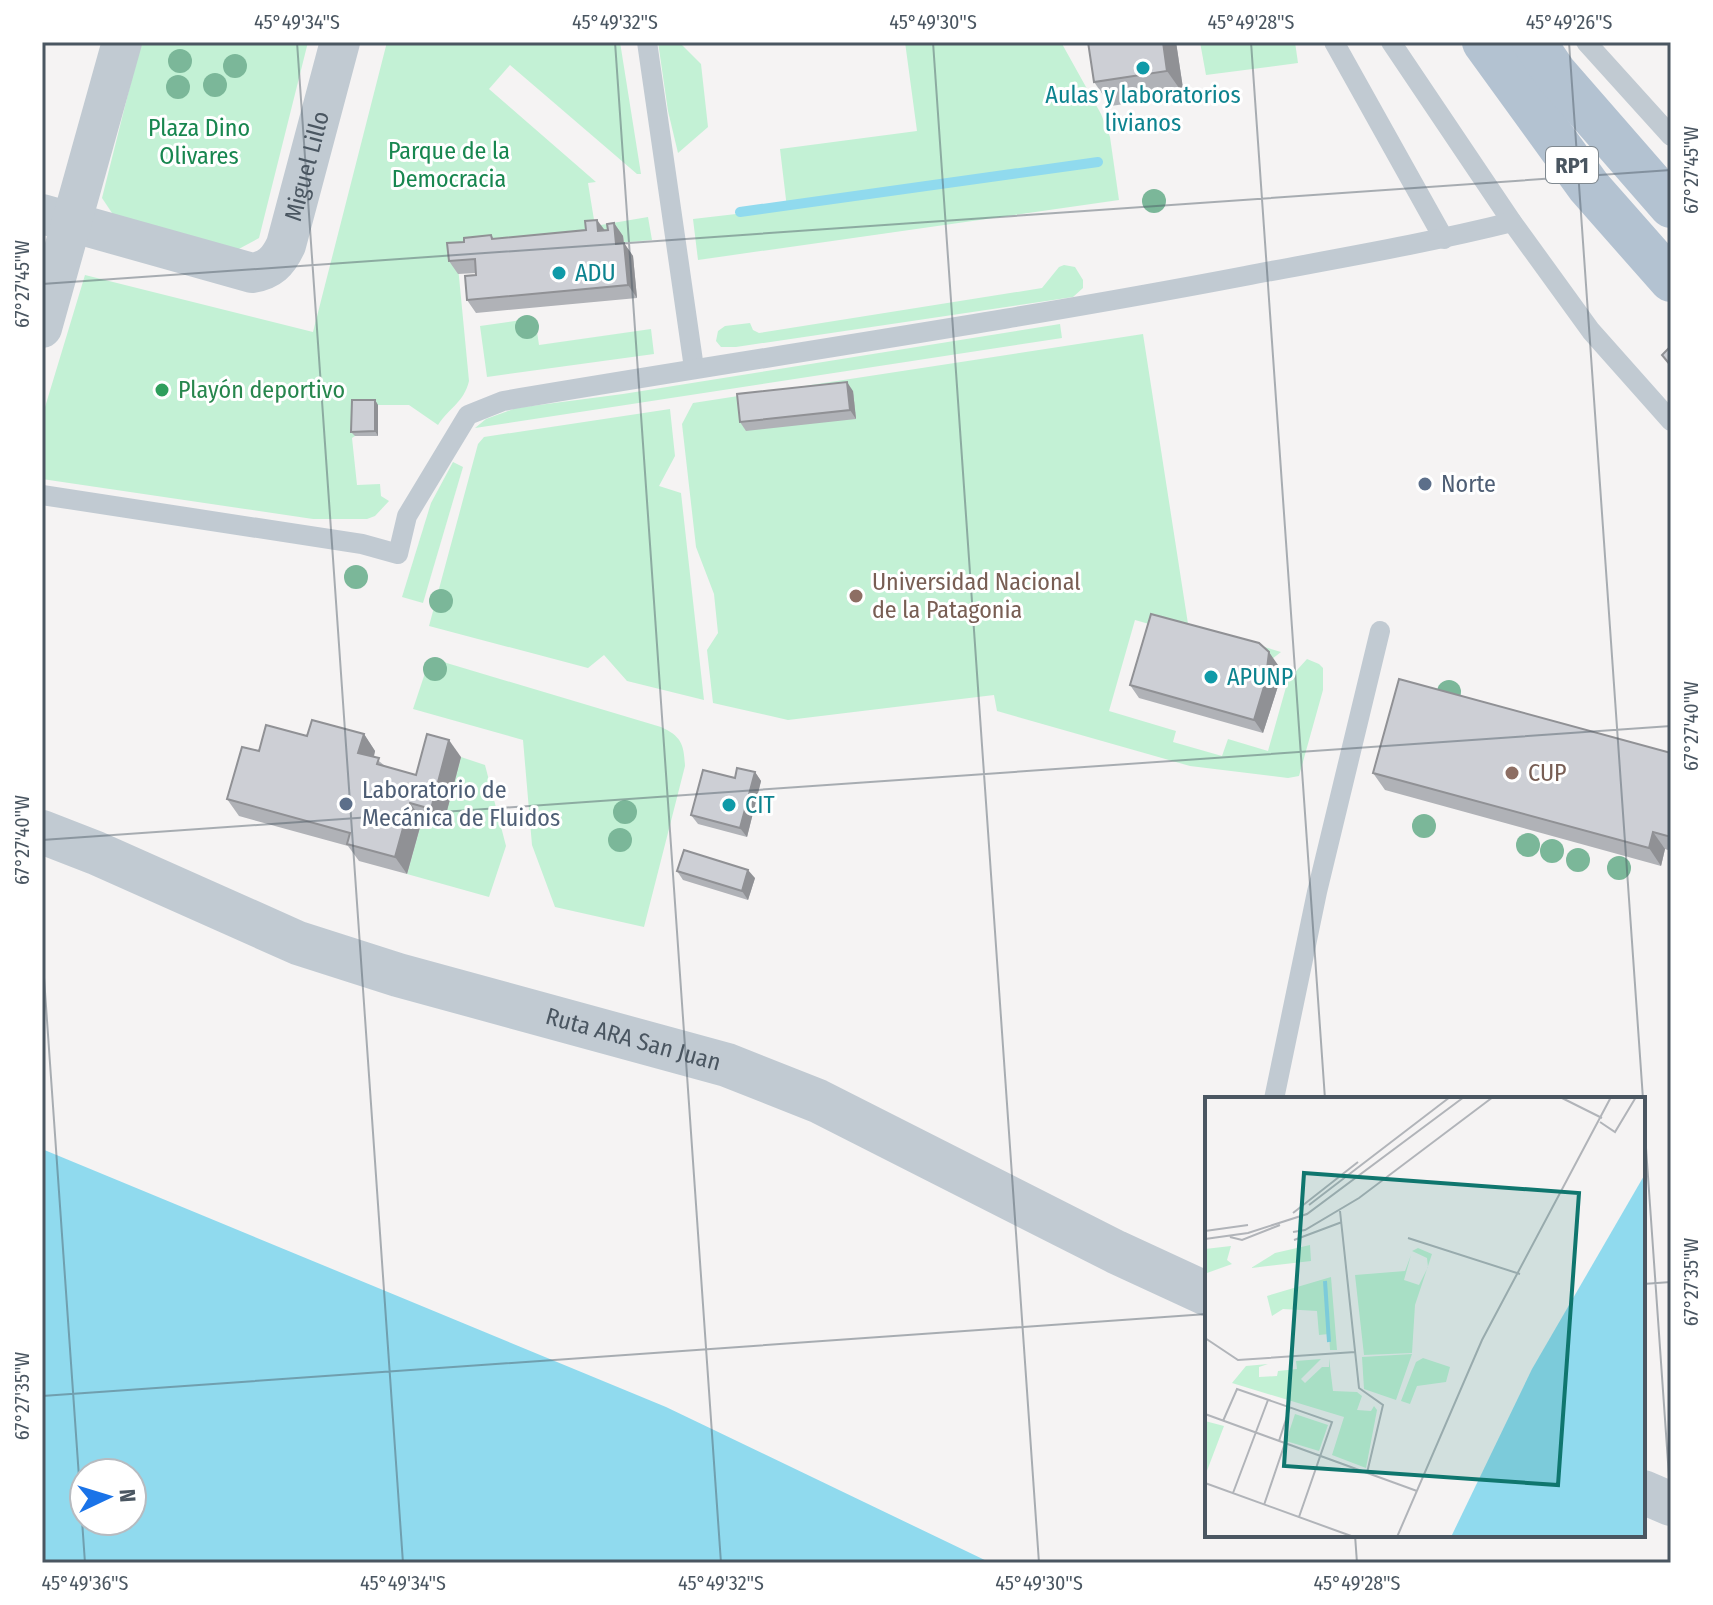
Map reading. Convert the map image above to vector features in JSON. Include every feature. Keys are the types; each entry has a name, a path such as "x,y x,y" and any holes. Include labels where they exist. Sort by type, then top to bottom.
{"main road":[{"name":"RP1","path":"1484,42 1589,187 1671,280"},
{"name":"RP1","path":"1534,42 1555,73 1671,206"}],"street":[{"path":"42,328 57,218 122,42"},
{"name":"Miguel Lillo","path":"57,218 252,273 277,262 286,245 340,42"},
{"name":"Ruta ARA San Juan","path":"42,832 298,943 398,975 727,1065 792,1090 900,1141 1116,1252 1205,1293"},
{"path":"1645,1493 1671,1504"}],"lane":[{"path":"647,42 694,368"},
{"path":"1334,42 1444,239"},
{"path":"1391,42 1512,222 1591,331 1671,421"},
{"path":"1586,42 1671,136"},
{"path":"42,495 362,544 398,554 407,516 468,415 503,401 1149,294 1444,239 1512,222"},
{"path":"1274,1097 1317,892 1380,631"}],"green space":[{"name":"Plaza Dino Olivares","path":"141,42 308,42 259,238 235,251 114,216 102,198"},
{"name":"Parque de la Democracia","path":"387,42 620,42 641,174 637,174 510,65 489,89 596,182 588,183 595,226 648,217 652,240 457,256 469,381 464,394 438,425 409,405 355,405 355,436 352,438 357,485 380,484 381,496 389,501 375,516 367,519 313,519 42,479 42,417 85,275 313,332"},
{"path":"658,42 679,42 701,64 708,127 678,153 668,111"},
{"path":"905,42 1061,42 1101,114 1110,137 1119,200 698,260 693,219 787,208 780,149 917,131"},
{"path":"1200,42 1295,42 1298,63 1206,75"},
{"path":"1064,265 1075,267 1083,280 1083,288 1073,297 736,347 721,347 716,341 718,331 725,326 750,323 753,330 759,333 1042,288"},
{"path":"535,318 539,345 651,329 654,354 487,377 480,326"},
{"path":"1060,324 1062,338 475,428 486,419 516,408 623,394"},
{"path":"1143,334 1188,624 1281,652 1272,659 1135,620 1109,711 1176,731 1173,742 1222,756 1228,739 1268,751 1288,680 1307,659 1323,668 1323,690 1299,776 1288,778 1190,766 997,711 994,695 788,720 713,703 707,650 718,633 714,594 696,547 682,424 693,403"},
{"path":"670,409 675,456 659,486 681,493 704,700 627,681 604,655 588,668 429,626 478,444 484,437"},
{"path":"453,462 463,467 423,603 402,597 431,503"},
{"path":"430,658 661,727 677,737 684,752 685,766 644,927 555,907 532,845 523,740 413,709"},
{"path":"461,757 485,765 506,846 489,897 407,874 422,820 443,825"}],"water":[{"path":"42,1149 666,1407 991,1563 42,1563"}],"building":[{"path":"1088,42 1163,42 1167,71 1094,82"},
{"name":"ADU","path":"597,220 598,231 608,230 607,224 614,223 616,244 624,243 628,285 467,300 465,276 476,275 475,259 449,261 447,243 464,242 464,238 491,235 492,239 586,230 585,221"},
{"path":"1669,348 1671,350 1671,366 1662,355"},
{"path":"847,382 850,410 740,422 737,394"},
{"path":"352,400 375,400 375,431 351,432"},
{"name":"APUNP","path":"1151,614 1259,643 1269,652 1269,670 1254,720 1130,685"},
{"path":"1399,679 1671,753 1671,837 1653,832 1649,848 1373,773"},
{"name":"Laboratorio de Mecánica de Fluidos","path":"312,720 364,734 358,753 379,758 377,764 416,775 427,734 449,740 431,809 410,803 395,857 347,844 350,833 227,799 242,747 259,751 266,725 307,736"},
{"name":"CIT","path":"737,768 755,772 740,828 691,815 703,770 735,778"},
{"path":"684,850 748,870 742,891 677,871"}],"waterway":[{"path":"740,212 1098,162"}],"place":[{"name":"Aulas y laboratorios livianos","path":"1143,68"},
{"name":"ADU","path":"559,273"},
{"name":"Playón deportivo","path":"162,390"},
{"name":"Norte","path":"1425,484"},
{"name":"Universidad Nacional de la Patagonia","path":"856,596"},
{"name":"APUNP","path":"1211,677"},
{"name":"CUP","path":"1512,773"},
{"name":"Laboratorio de Mecánica de Fluidos","path":"346,804"},
{"name":"CIT","path":"729,805"}]}
